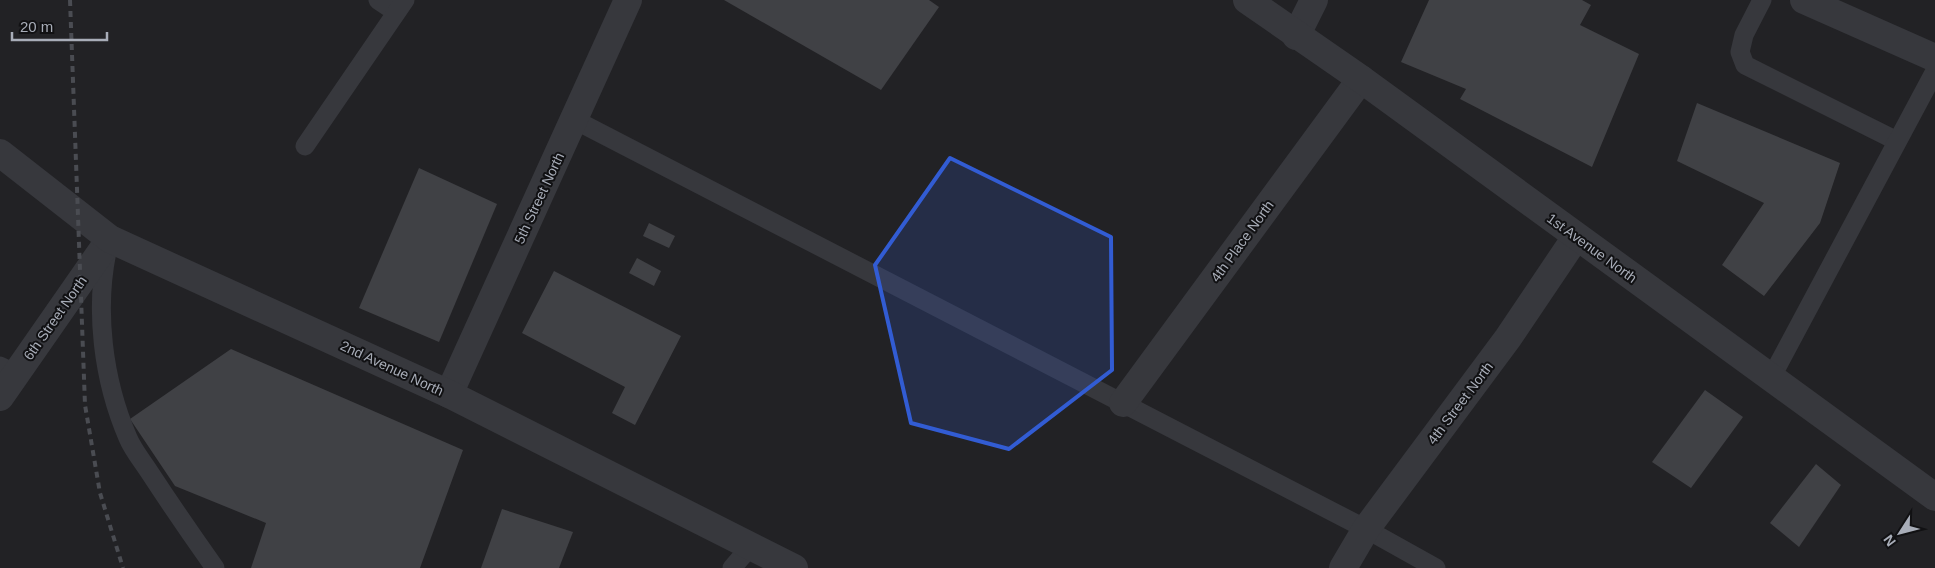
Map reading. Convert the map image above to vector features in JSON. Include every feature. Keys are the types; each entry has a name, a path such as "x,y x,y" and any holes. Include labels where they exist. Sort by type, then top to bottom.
{"street":[{"name":"5th Street North","path":"449,394 628,0"},
{"name":"1st Avenue North","path":"1247,0 1296,36 1361,79 1935,497"},
{"path":"1296,36 1314,0"},
{"path":"1804,0 1935,58"},
{"name":"4th Place North","path":"1123,403 1361,79"},
{"name":"2nd Avenue North","path":"0,153 110,239 449,394 794,568"},
{"name":"4th Street North","path":"1342,568 1366,529 1508,338 1576,236"},
{"name":"6th Street North","path":"0,397 8,370 110,239"}],"lane":[{"path":"305,146 401,6 378,0"},
{"path":"1762,0 1744,35 1740,52 1745,65 1897,141"},
{"path":"1771,378 1935,71"},
{"path":"575,120 1366,529 1436,568"},
{"path":"110,239 104,265 102,299 104,354 117,407 128,439 215,568"},
{"path":"732,568 751,546"}],"highlighted area":[{"path":"950,158 1111,237 1112,370 1009,449 911,423 875,265"}],"shaded area":[{"path":"0,0 1935,0 1935,568 0,568"}],"building":[{"path":"724,0 929,0 939,7 881,90"},
{"path":"1429,0 1582,0 1591,5 1580,25 1639,54 1592,167 1460,99 1466,89 1401,62"},
{"path":"1697,103 1840,163 1820,223 1764,296 1722,265 1764,203 1677,161"},
{"path":"419,168 497,204 439,342 359,308"},
{"path":"649,223 675,236 669,248 643,236"},
{"path":"637,258 661,271 654,286 629,273"},
{"path":"554,271 681,336 635,425 612,413 625,387 522,333"},
{"path":"231,349 463,450 420,568 251,568 266,523 175,486 130,419"},
{"path":"1705,390 1743,417 1691,488 1652,462"},
{"path":"1816,464 1841,485 1799,547 1770,523"},
{"path":"502,509 573,532 559,568 481,568"}],"railway":[{"path":"70,0 85,405 100,493 123,568"}]}
